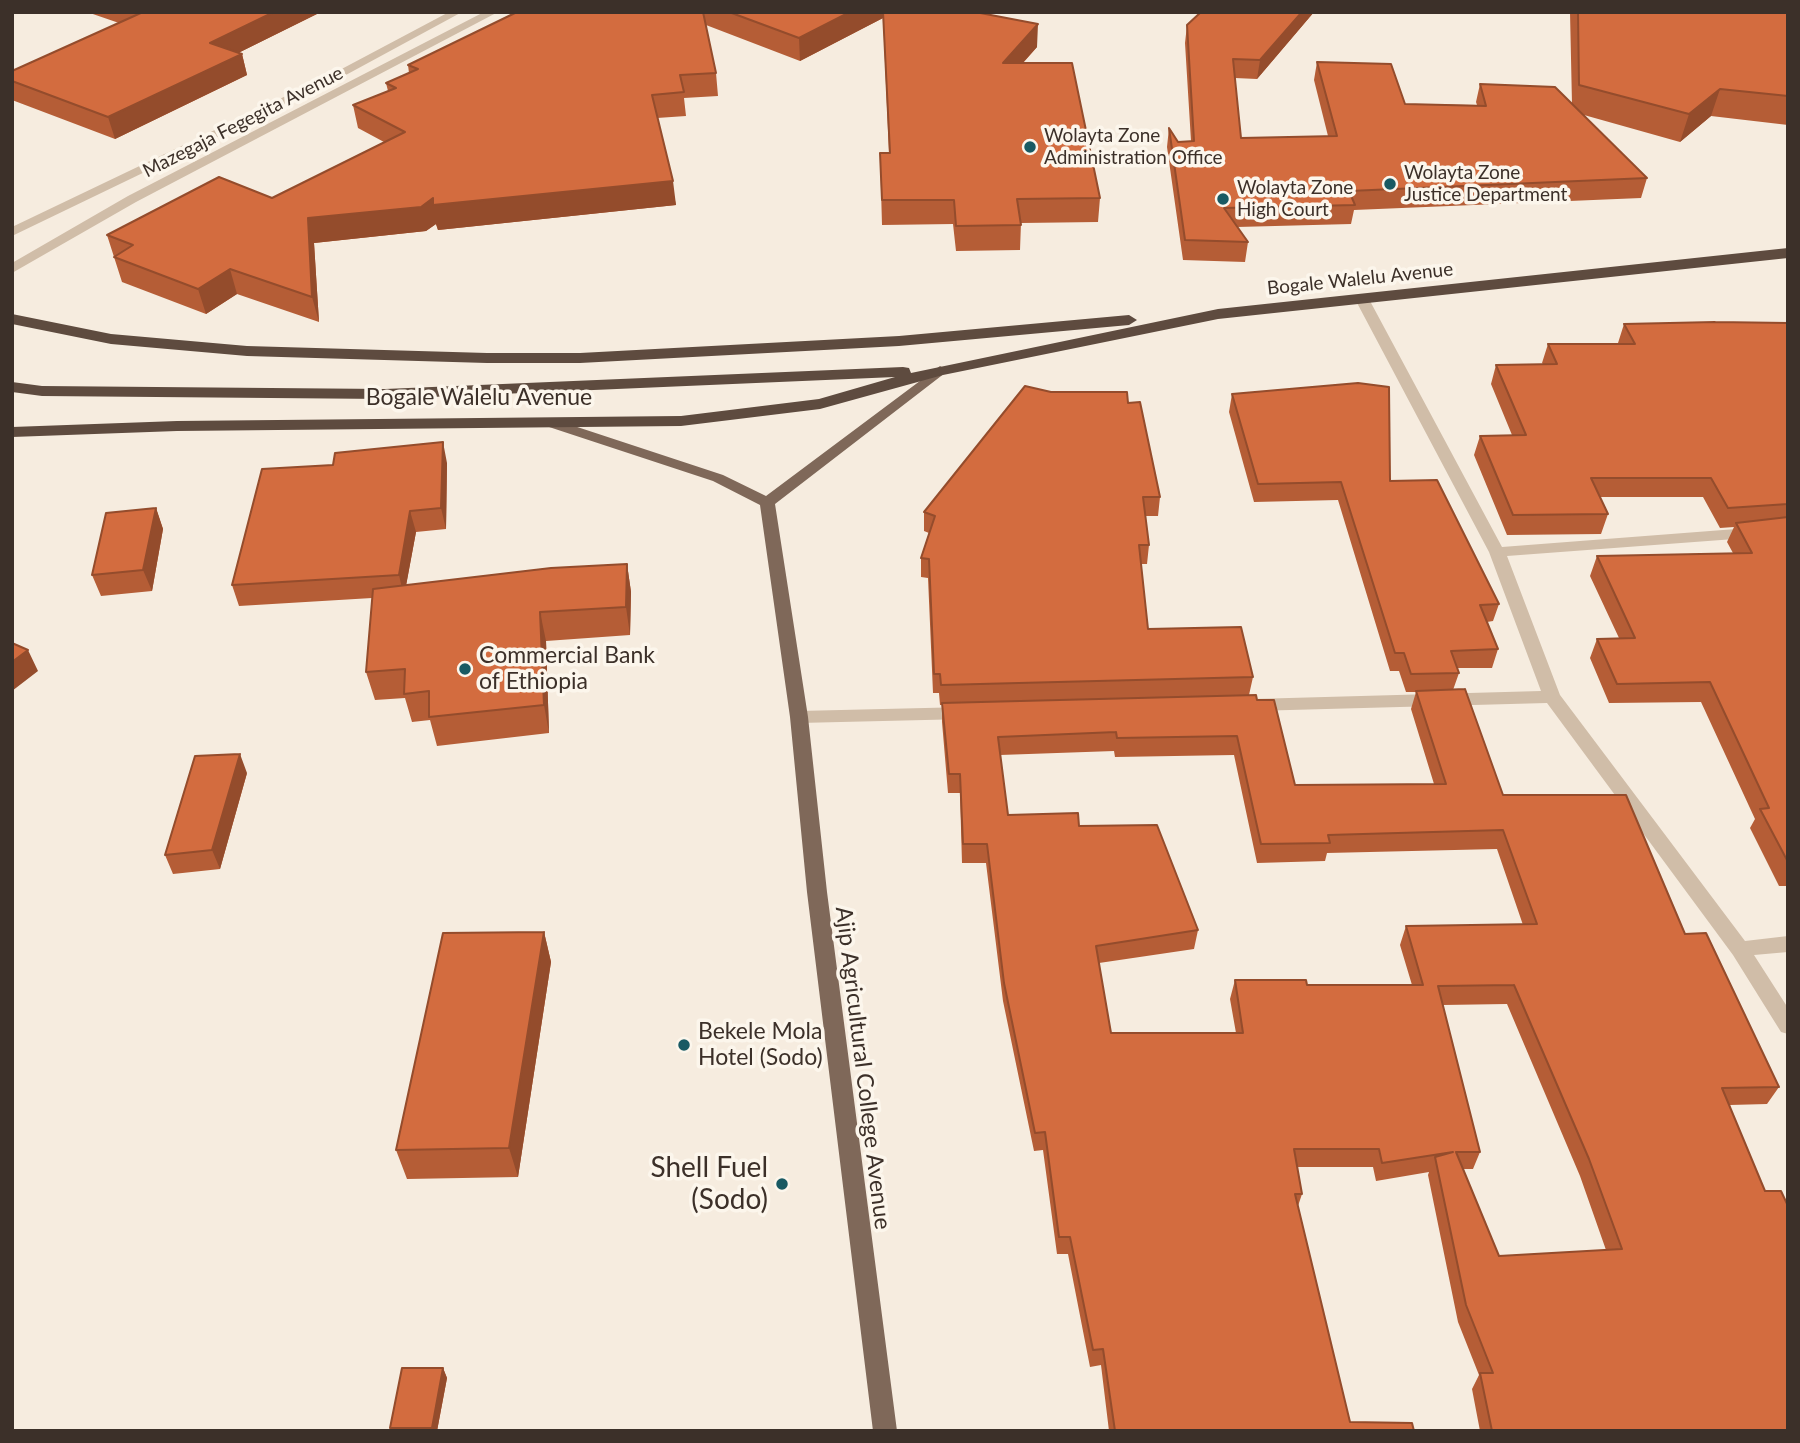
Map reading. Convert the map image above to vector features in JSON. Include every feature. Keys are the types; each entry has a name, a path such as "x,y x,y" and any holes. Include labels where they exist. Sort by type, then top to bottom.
{"highway":[{"name":"Bogale Walelu Avenue","path":"12,432 177,426 681,421 820,404 940,370 1218,314 1363,301 1788,253"},
{"path":"12,319 111,339 247,351 580,358 899,341 1218,314"},
{"name":"Bogale Walelu Avenue","path":"12,387 82,392 385,394 940,370"}],"main road":[{"path":"548,422 718,478 767,503 940,370"},
{"name":"Ajip Agricultural College Avenue","path":"767,503 799,717 819,906 885,1431"}],"street":[{"name":"Mazegaja Fegegita Avenue","path":"12,232 340,74 457,12"},
{"name":"Mazegaja Fegegita Avenue","path":"12,269 132,199 493,12"},
{"path":"1363,301 1497,552 1552,697 1740,949 1788,1026"},
{"path":"1497,552 1788,530"},
{"path":"1231,706 1552,697"},
{"path":"799,717 980,712"},
{"path":"1740,949 1788,944"}],"building":[{"path":"143,12 274,12 210,43 242,54 108,117 12,81 12,71"},
{"path":"517,12 703,12 716,73 680,75 684,92 652,95 673,181 433,205 433,198 421,207 308,218 312,297 230,269 198,289 114,257 133,245 107,235 219,177 272,198 405,132 353,105 396,88 386,83 418,69 408,65"},
{"path":"729,12 850,12 799,38"},
{"path":"883,12 975,12 1038,24 1003,63 1072,63 1100,198 1017,199 1021,225 956,226 954,200 882,200 880,153 890,153"},
{"path":"1201,12 1302,12 1260,60 1233,59 1241,138 1337,136 1317,62 1391,64 1405,104 1486,106 1480,84 1555,87 1647,178 1349,191 1355,205 1224,208 1248,242 1185,240 1169,128 1178,142 1194,141 1187,25"},
{"path":"1578,12 1788,12 1788,96 1720,89 1689,114 1579,85"},
{"path":"1788,323 1788,504 1728,508 1711,478 1591,478 1608,514 1513,515 1480,436 1526,435 1496,365 1557,364 1548,344 1635,344 1624,324"},
{"path":"1358,383 1389,387 1390,481 1437,480 1499,604 1480,605 1498,649 1451,651 1459,673 1411,674 1404,653 1395,653 1341,482 1258,484 1232,394"},
{"path":"1025,386 1051,392 1127,392 1128,403 1140,402 1160,497 1143,497 1149,545 1139,545 1148,629 1241,627 1253,677 941,685 940,674 934,674 929,559 921,558 935,516 924,512"},
{"path":"443,442 441,508 410,511 399,575 232,585 262,469 333,465 335,453"},
{"path":"156,508 143,570 92,575 106,513"},
{"path":"1788,517 1788,862 1760,809 1769,808 1710,682 1617,684 1597,639 1635,638 1597,556 1752,553 1736,523"},
{"path":"627,564 626,607 540,612 544,705 429,717 429,691 404,694 405,669 366,672 373,589 551,568"},
{"path":"12,643 28,650 12,662"},
{"path":"1465,689 1503,795 1626,795 1685,934 1706,933 1779,1087 1722,1088 1765,1191 1781,1191 1788,1206 1788,1431 1492,1431 1480,1373 1493,1373 1466,1305 1435,1157 1453,1152 1382,1163 1379,1149 1294,1149 1302,1194 1295,1194 1350,1422 1412,1423 1414,1431 1115,1431 1103,1349 1093,1350 1070,1237 1059,1237 1045,1132 1035,1133 1004,983 987,844 963,844 960,774 949,774 942,703 1256,695 1257,700 1274,700 1295,785 1446,784 1416,691","holes":["1116,732 1117,738 1237,736 1261,844 1330,843 1328,835 1503,830 1537,924 1406,926 1423,985 1307,985 1306,980 1235,980 1243,1033 1111,1033 1096,946 1198,930 1157,825 1079,826 1078,813 1008,815 998,737","1514,985 1589,1159 1622,1249 1499,1256 1456,1152 1480,1152 1438,986"]},
{"path":"240,754 212,850 165,855 195,756"},
{"path":"544,932 509,1148 396,1150 443,933"},
{"path":"402,1368 443,1368 432,1428 390,1428"}],"place":[{"name":"Wolayta Zone Administration Office","path":"1030,147"},
{"name":"Wolayta Zone Justice Department","path":"1390,184"},
{"name":"Wolayta Zone High Court","path":"1223,199"},
{"name":"Commercial Bank of Ethiopia","path":"465,669"},
{"name":"Bekele Mola Hotel (Sodo)","path":"684,1045"},
{"name":"Shell Fuel (Sodo)","path":"782,1184"}]}
